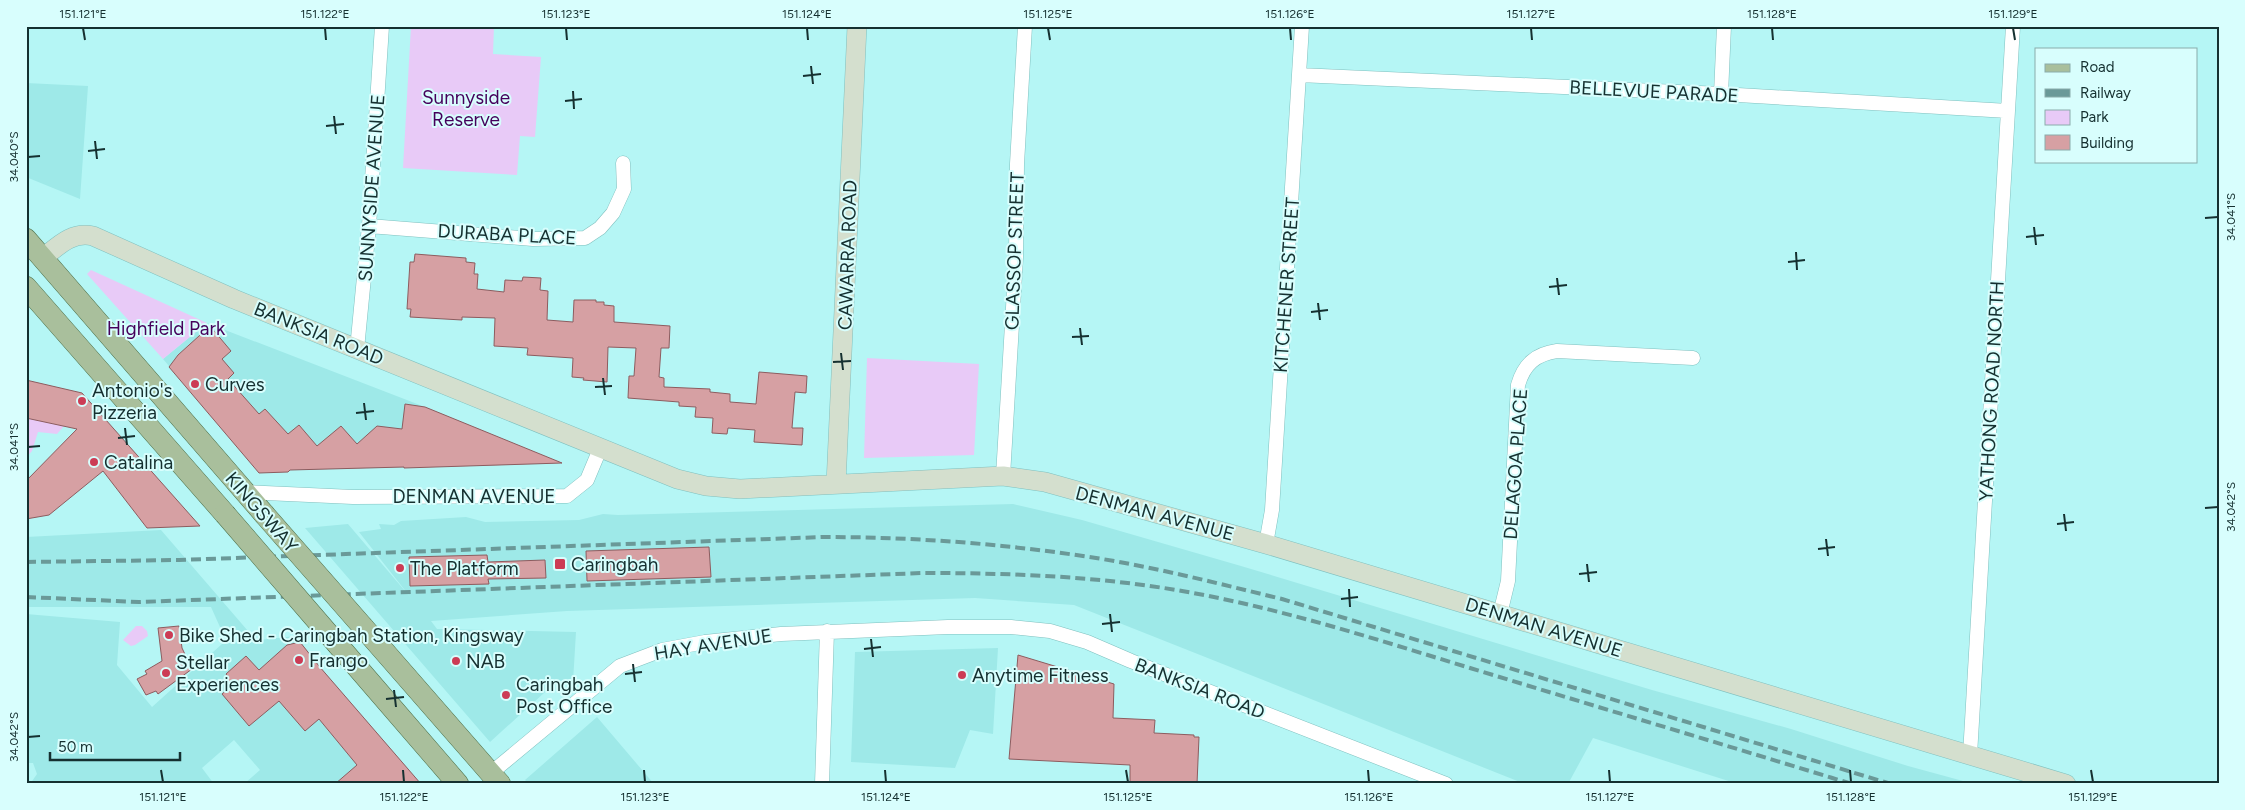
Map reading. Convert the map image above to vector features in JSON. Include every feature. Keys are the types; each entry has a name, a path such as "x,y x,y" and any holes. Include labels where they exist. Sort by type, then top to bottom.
{"main road":[{"name":"KINGSWAY","path":"26,239 363,628 490,780"},
{"name":"KINGSWAY","path":"26,287 458,784"}],"street":[{"name":"SUNNYSIDE AVENUE","path":"357,349 369,226 382,26"},
{"name":"CAWARRA ROAD","path":"836,484 856,26"},
{"name":"GLASSOP STREET","path":"1003,476 1016,257 1017,164 1025,26"},
{"name":"KITCHENER STREET","path":"1266,544 1272,510 1302,26"},
{"path":"1721,94 1724,26"},
{"name":"YATHONG ROAD NORTH","path":"1970,755 2013,26"},
{"name":"BELLEVUE PARADE","path":"1299,75 1721,94 2008,111"},
{"name":"DURABA PLACE","path":"369,226 533,239 585,238 600,228 613,213 624,189 623,163"},
{"name":"BANKSIA ROAD","path":"43,258 73,237 82,234 93,236 234,298 600,449"},
{"name":"DELAGOA PLACE","path":"1500,614 1508,581 1518,385 1525,367 1539,355 1558,351 1693,358"},
{"name":"DENMAN AVENUE","path":"244,492 353,498 567,496 587,480 600,449 670,477 706,486 740,489 1003,476 1045,482 1266,544 2066,784"},
{"name":"BANKSIA ROAD","path":"827,631 1011,627 1050,631 1087,642 1131,662 1446,784"},
{"path":"822,784 827,631"},
{"name":"HAY AVENUE","path":"490,780 620,666 662,650 705,642 827,631"}],"shaded area":[{"path":"26,83 88,86 80,199 26,177"},
{"path":"207,323 425,407 542,455 543,464 259,471 163,359"},
{"path":"1013,504 1082,520 1241,566 1652,690 1791,729 1908,766 1974,784 1738,784 1593,738 1568,784 1525,784 1074,605 975,598 567,611 431,621 437,629 576,632 573,682 555,683 490,742 305,528 348,524 411,598 359,532 381,529 379,524 394,525 401,521 466,517 485,522 579,520 603,514"},
{"path":"161,530 248,631 224,636 211,607 26,607 26,537"},
{"path":"26,614 120,622 117,665 152,707 222,644 296,636 319,666 421,784 244,784 260,770 234,740 202,768 214,784 30,784 37,774 33,763 26,763 26,679 29,648 26,648"},
{"path":"998,648 993,734 970,730 955,768 851,762 855,652"},
{"path":"597,717 654,784 529,784 525,780"}],"green space":[{"name":"Sunnyside Reserve","path":"411,26 494,26 493,54 541,57 535,137 520,136 517,175 403,168"},
{"name":"Highfield Park","path":"91,270 207,323 163,359 87,274"},
{"path":"867,358 979,364 974,455 864,458"},
{"path":"26,418 64,426 57,434 38,432 32,451 26,458"},
{"path":"136,626 142,626 147,631 148,636 131,646 123,640"}],"building":[{"path":"415,254 466,258 466,262 475,263 474,274 478,274 477,289 504,292 505,280 522,281 523,277 541,278 540,290 548,291 547,320 573,322 574,300 596,300 596,302 604,302 604,305 614,306 614,322 670,326 669,348 661,348 659,377 664,378 664,387 710,389 710,392 730,394 730,402 756,404 759,372 807,376 806,393 795,392 792,428 803,428 802,445 754,442 755,430 728,428 727,434 712,433 713,418 695,417 696,407 679,406 679,402 628,398 629,376 634,376 636,348 608,347 607,382 583,380 584,378 572,377 573,358 527,355 528,348 494,346 495,318 462,317 462,320 410,317 411,309 407,309 410,262 414,262"},
{"path":"210,326 231,351 222,359 234,373 228,379 259,414 265,409 288,434 299,425 317,446 341,426 357,444 377,426 402,429 405,404 425,407 562,463 290,470 288,472 259,473 169,367 178,355"},
{"name":"Catalina","path":"26,380 82,393 200,526 147,528 103,471 49,515 26,519 26,481 77,429 26,418"},
{"path":"709,547 711,577 587,581 586,551"},
{"path":"487,555 488,562 545,560 546,578 488,579 489,584 410,586 409,557"},
{"path":"179,626 182,648 192,669 158,694 156,691 146,695 137,679 147,674 145,671 162,661 158,628"},
{"path":"300,642 421,784 335,784 357,765 319,719 305,731 279,701 249,726 222,694 228,689 223,682 229,678 226,674 246,656 259,670 287,645"},
{"path":"1018,655 1114,684 1113,718 1155,720 1154,733 1194,735 1194,737 1199,737 1197,784 1130,784 1130,765 1009,759"}],"railway":[{"path":"26,562 179,560 824,537 927,540 1028,549 1096,558 1143,567 1282,599 1891,784"},
{"path":"26,597 139,602 923,573 1021,575 1117,582 1219,598 1291,615 1852,784"}],"place":[{"name":"Curves","path":"195,384"},
{"name":"Antonio's Pizzeria","path":"82,401"},
{"name":"Catalina","path":"94,462"},
{"name":"Caringbah","path":"560,564"},
{"name":"The Platform","path":"400,568"},
{"name":"Bike Shed - Caringbah Station, Kingsway","path":"169,635"},
{"name":"Frango","path":"299,660"},
{"name":"NAB","path":"456,661"},
{"name":"Stellar Experiences","path":"166,673"},
{"name":"Anytime Fitness","path":"962,675"},
{"name":"Caringbah Post Office","path":"506,695"}]}
